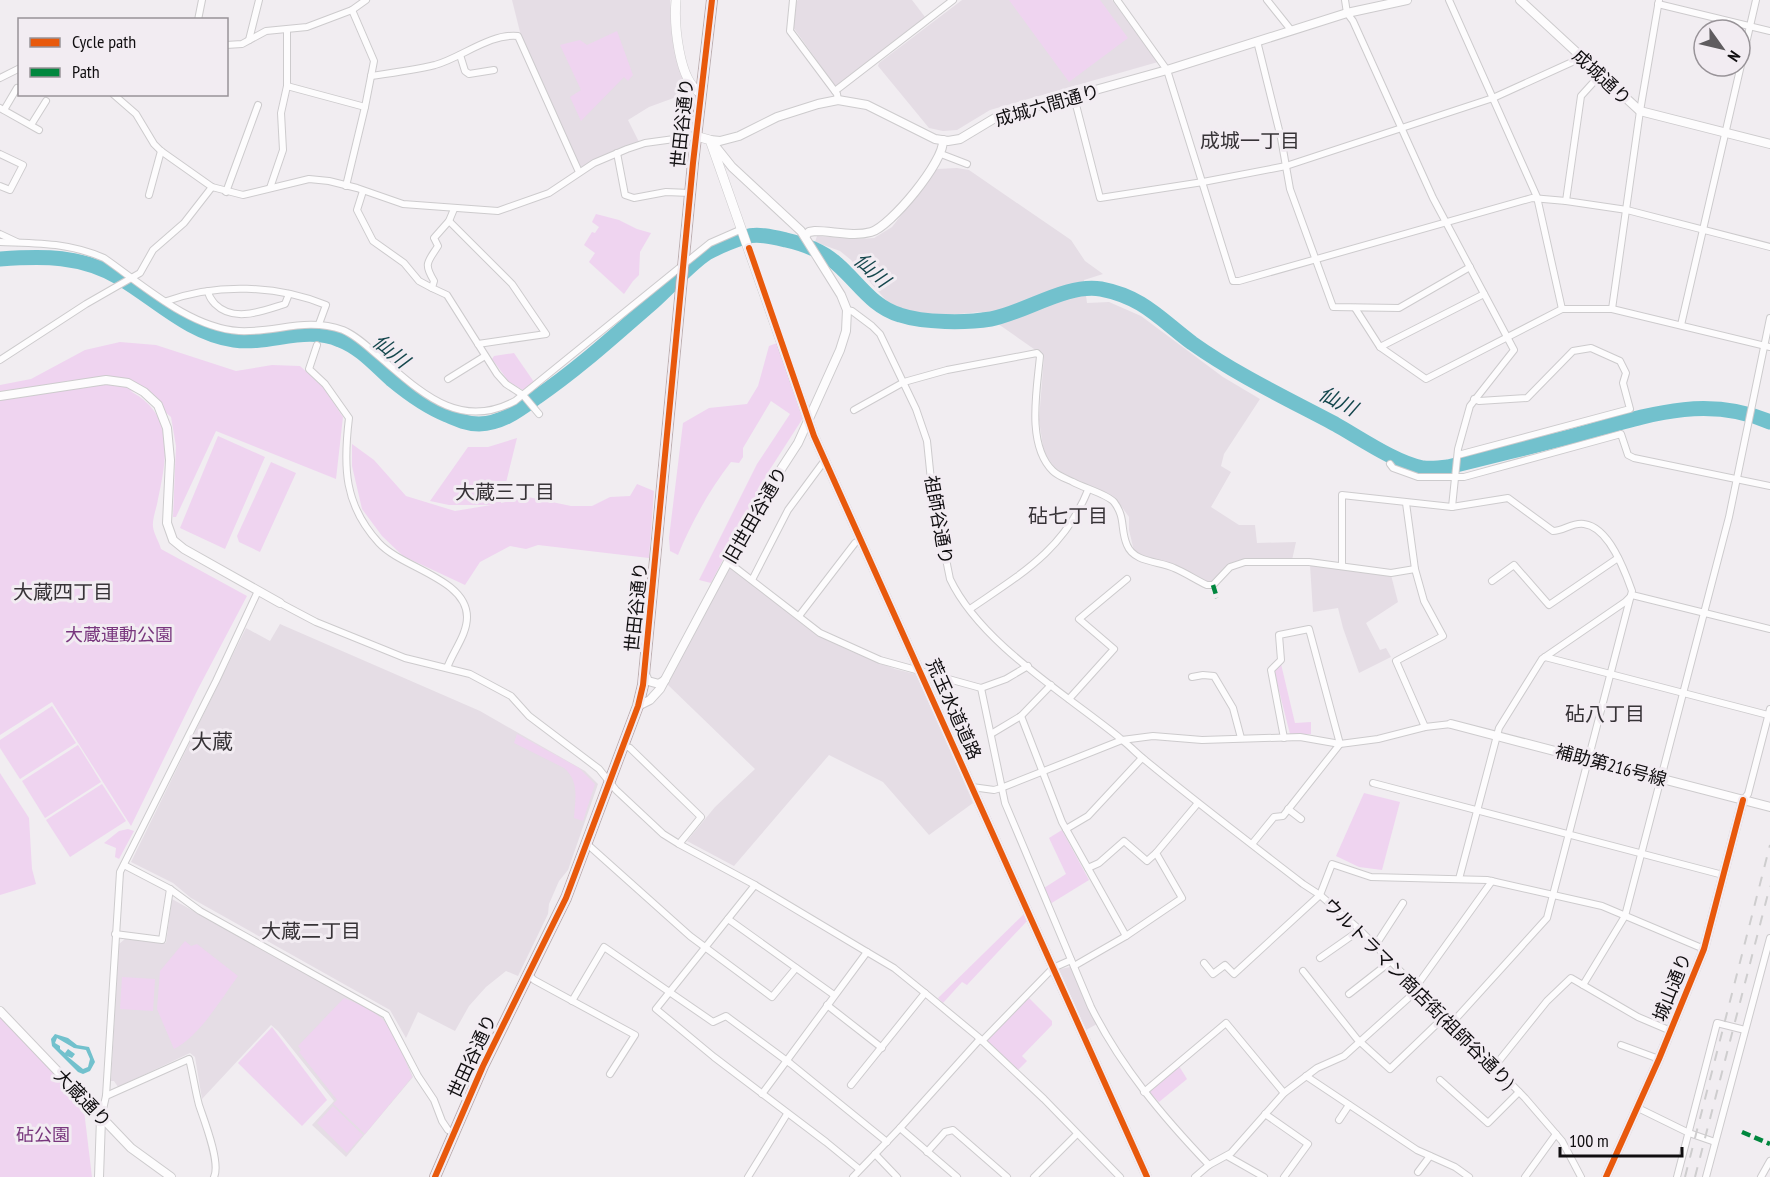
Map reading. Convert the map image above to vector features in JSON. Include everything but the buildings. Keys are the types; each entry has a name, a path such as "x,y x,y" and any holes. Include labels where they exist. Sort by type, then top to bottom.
{"main road":[{"path":"676,0 674,26 678,47 685,71 695,90 701,93"},
{"name":"世田谷通り","path":"435,1177 483,1066 566,898 638,706 645,674 690,193 712,0"},
{"path":"696,136 710,140 743,230"},
{"name":"荒玉水道道路","path":"743,230 808,422 1146,1177"}],"street":[{"path":"198,18 202,0"},
{"path":"249,40 259,0"},
{"path":"228,45 242,44 266,31 307,27 352,10 366,0"},
{"path":"793,0 790,30 835,91 838,100"},
{"path":"835,91 953,0"},
{"path":"1117,0 1167,70 1233,281 1537,197 1627,210 1770,247"},
{"path":"1267,0 1291,30"},
{"path":"1345,0 1347,13 1353,21 1446,222 1514,350 1470,406 1458,457 1452,507"},
{"name":"成城六間通り","path":"943,141 960,139 995,118 1167,70 1347,13 1407,0"},
{"path":"1449,0 1537,197 1562,309"},
{"name":"成城通り","path":"1520,0 1640,111 1770,144"},
{"path":"1752,18 1756,0"},
{"path":"1612,309 1658,2 1719,18"},
{"path":"346,186 374,61 352,10"},
{"path":"1752,26 1770,31"},
{"path":"270,188 283,150 281,113 287,86 287,30"},
{"path":"371,76 435,65 491,41 511,35 518,36 579,172"},
{"path":"1257,41 1290,189 1333,307 1399,308 1470,267"},
{"path":"460,55 465,70 469,74 494,70"},
{"path":"1074,97 1100,198 1286,166 1493,98 1581,58"},
{"path":"0,78 18,69"},
{"path":"1566,201 1581,96 1600,75"},
{"path":"1681,325 1705,230 1738,78"},
{"path":"287,86 365,107"},
{"path":"17,88 2,109 39,130"},
{"path":"115,96 136,114 154,144 161,151 212,187 243,195 309,179 363,190 403,204 498,211 549,193 579,172 617,153 645,143 696,136"},
{"path":"710,140 720,141 739,136 777,117 838,100 867,105 927,136 943,141 941,154 914,191 889,221 880,228 861,234 808,232 807,239"},
{"path":"31,125 46,101"},
{"path":"226,192 258,105"},
{"path":"710,140 732,167 788,218 807,239 842,295 847,310"},
{"path":"149,195 161,151"},
{"path":"617,153 625,195 634,198 666,192 690,193"},
{"path":"0,154 23,165 10,190 0,186"},
{"path":"941,154 967,164"},
{"path":"723,173 726,166 732,167"},
{"path":"0,360 86,304 140,273 153,250 184,223 212,187"},
{"path":"363,190 357,210 373,241 404,263 420,281 447,295 496,374 523,395 537,412"},
{"path":"432,288 434,281 426,264 438,246 434,238 449,220 454,208"},
{"path":"449,220 512,284 546,334 478,344"},
{"path":"0,242 60,244 80,248 104,258 167,301 199,320 219,328 256,331 291,325 319,324 348,333 428,397 451,408 471,412 508,405 523,395 714,241 743,230"},
{"path":"0,234 20,243"},
{"path":"167,301 208,291 245,289 288,294 326,305 319,324"},
{"path":"208,291 209,298 223,312 233,314 258,312 285,304 288,294"},
{"path":"1380,348 1484,294"},
{"path":"1355,308 1380,348 1426,379 1562,309 1612,309 1767,346"},
{"name":"旧世田谷通り","path":"638,706 655,696 665,680 761,500 798,443 844,340 847,310"},
{"name":"祖師谷通り","path":"847,310 852,311 880,334 904,382 927,441 932,490 950,579 955,590 989,632 1051,685 1122,740"},
{"path":"1583,985 1625,916 1729,518 1748,420 1767,346 1770,318"},
{"path":"317,345 309,369 325,384 349,418 344,453 346,473 356,510 380,544 399,559 452,587 461,596 467,616 465,631 447,668"},
{"path":"1458,457 1630,408 1623,383 1626,373 1620,361 1591,348 1574,351 1527,398 1479,401 1474,399"},
{"path":"854,410 904,382 947,370 1036,353 1040,356 1035,419 1041,452 1053,471 1113,501 1122,514 1127,546 1131,552 1147,561 1174,567 1207,585 1213,585 1230,567 1245,562 1310,562 1391,573 1415,569"},
{"path":"448,379 485,356"},
{"path":"0,396 106,380 128,383 144,392 158,405 167,428 170,460 167,524 173,540 184,549 316,622 405,658 470,674 511,696 530,716 589,761 663,834 755,885 894,968 981,1040 1044,1098 1120,1177"},
{"path":"1390,464 1393,468 1418,477 1455,475 1464,477 1621,434 1628,455 1634,458 1770,486"},
{"path":"752,580 788,510 825,460"},
{"path":"970,609 1050,551 1073,522 1088,490"},
{"path":"1342,566 1342,495 1406,504 1452,507 1508,498 1552,531 1587,524 1605,538 1618,558 1632,595 1547,918 1451,1024"},
{"path":"1406,504 1415,569 1424,600 1443,636 1396,660 1425,727"},
{"path":"798,616 848,551 861,539"},
{"path":"1492,581 1514,565 1548,605 1618,558"},
{"path":"728,562 820,633 880,660 981,688 1006,680 1028,666"},
{"path":"1069,699 1114,649 1078,619 1127,579"},
{"path":"99,1177 101,1118 106,1096 120,872 216,681 258,591"},
{"path":"1632,595 1770,629"},
{"path":"1459,879 1496,735 1530,677 1545,657 1632,595"},
{"path":"1284,738 1271,670 1281,660 1279,635 1309,630 1340,744"},
{"path":"1545,657 1769,712 1748,794 1743,800"},
{"path":"645,674 648,681 652,683 658,684 665,680"},
{"path":"1192,677 1214,676 1233,708 1241,738"},
{"path":"991,734 1021,716 1051,685"},
{"path":"981,688 1001,788 1018,836 1103,1031 1144,1092 1209,1165"},
{"path":"1021,716 1066,829 1126,936"},
{"path":"972,787 994,790 1001,788 1122,740 1153,736 1202,740 1300,738 1340,744 1378,739 1425,727 1451,724"},
{"name":"補助第216号線","path":"1451,724 1770,807"},
{"name":"ウルトラマン商店街(祖師谷通り)","path":"1122,740 1198,803 1320,895 1360,930 1519,1092 1557,1134 1581,1177"},
{"path":"1252,844 1274,817 1283,816 1340,744"},
{"path":"623,745 630,748 701,817 678,844"},
{"path":"1066,829 1088,816 1142,758"},
{"path":"1373,783 1723,875"},
{"name":"城山通り","path":"1606,1177 1638,1108 1704,949 1743,800"},
{"path":"1088,868 1099,863 1124,841 1146,861 1156,853 1198,803"},
{"path":"1288,809 1301,819"},
{"path":"586,843 705,948 772,997 795,968"},
{"path":"853,1177 981,1040 1053,968 1072,963 1126,936 1182,898 1156,853"},
{"path":"1204,963 1213,975 1225,965 1234,974 1320,895 1332,864 1371,877 1492,881 1602,906 1704,949"},
{"path":"124,865 170,889 200,911 386,1016 418,1076 434,1100 442,1120 448,1130 454,1133"},
{"path":"1195,1177 1209,1165 1227,1156 1284,1093 1317,1068 1344,1056 1414,993 1492,881"},
{"path":"755,885 656,1008 859,1169"},
{"path":"115,934 162,940 170,889"},
{"path":"1376,946 1403,903"},
{"path":"728,919 834,995"},
{"path":"1320,958 1360,930"},
{"path":"1706,1177 1770,938"},
{"path":"572,1001 604,947 713,1022 726,1016 788,1061 887,1142"},
{"path":"762,1094 867,952"},
{"path":"1349,994 1390,962"},
{"path":"1303,971 1360,1042 1390,1069 1444,1017"},
{"path":"528,974 534,980 635,1035 610,1074"},
{"path":"1494,1067 1547,1002 1571,978 1638,1017 1671,1031"},
{"path":"851,1085 925,993"},
{"path":"827,1005 882,1048"},
{"name":"大蔵通り","path":"0,1011 138,1155 171,1177"},
{"path":"1144,1092 1226,1023 1284,1093"},
{"path":"1677,1177 1717,1023 1745,1030"},
{"path":"1621,1045 1659,1059"},
{"path":"106,1096 189,1059 213,1150 216,1173 214,1177"},
{"path":"1306,1076 1417,1150 1455,1167 1469,1177"},
{"path":"1440,1080 1488,1123 1519,1092"},
{"path":"1339,1120 1349,1105"},
{"path":"1638,1108 1689,1133 1715,1142"},
{"path":"748,1177 787,1114"},
{"path":"1265,1114 1308,1144 1284,1177"},
{"path":"900,1128 957,1177"},
{"path":"927,1152 945,1132 953,1130 1007,1177"},
{"path":"1034,1177 1077,1134"},
{"path":"1525,1177 1557,1134"},
{"path":"875,1154 897,1177"},
{"path":"1227,1156 1264,1177"},
{"path":"1418,1172 1430,1156"},
{"path":"1761,1177 1770,1161"}],"shaded area":[{"path":"512,0 670,0 671,27 691,87 690,92 649,107 628,120 639,142 607,154 578,170 521,36"},
{"path":"798,0 912,0 925,17 836,87 793,27 793,5"},
{"path":"962,0 1112,0 1158,62 990,110 957,130 943,131 929,128 878,66"},
{"path":"937,169 969,170 1071,240 1085,261 1103,274 1084,280 1087,303 1109,302 1141,316 1223,377 1260,399 1224,454 1221,466 1231,472 1211,507 1239,525 1255,525 1257,543 1296,542 1292,560 1244,561 1212,582 1176,565 1149,559 1134,551 1129,530 1129,517 1119,503 1107,494 1089,488 1056,469 1044,453 1039,420 1044,356 981,312 947,315 913,314 891,306 851,260 840,251 815,242 817,236 874,238 892,227"},
{"path":"1310,565 1391,575 1398,602 1366,623 1380,650 1386,648 1391,657 1359,673 1338,608 1313,612"},
{"path":"729,567 818,635 895,669 919,675 973,803 929,835 883,782 829,755 734,866 687,841 715,807 755,769 667,684"},
{"path":"280,624 480,711 585,771 598,784 568,870 559,881 549,904 548,914 518,976 506,971 486,987 469,1006 455,1031 418,1012 406,1038 390,1010 191,898 173,883 131,862 246,628 270,641"},
{"path":"172,899 367,1006 384,1019 398,1041 413,1077 346,1157 312,1125 334,1101 271,1025 202,1099 195,1057 190,1053 118,1087 114,1081 111,1081 119,944 125,939 166,943"},
{"path":"1070,967 1097,1024 1084,1031 1056,970"}],"green space":[{"path":"1009,0 1100,0 1128,38 1069,82"},
{"path":"617,31 633,75 628,81 624,77 581,121 570,97 581,90 560,45 580,40 587,45"},
{"path":"596,214 619,220 651,233 640,252 639,275 624,294 589,262 595,253 584,245 592,232 595,233 599,227 592,222"},
{"name":"大蔵運動公園","path":"120,342 156,345 236,371 272,365 300,366 323,387 343,417 336,479 216,431 176,517 173,517 176,446 171,417 144,394 130,391 155,412 164,438 164,468 153,524 161,549 247,596 198,689 131,826 52,702 0,735 0,385 31,379 85,350"},
{"path":"777,343 803,418 767,474 711,583 699,580 757,464 790,414 771,401 743,448 743,457 739,463 731,462 708,495 678,555 670,551 669,538 683,423 709,408 747,404 758,386 769,346"},
{"path":"514,353 534,382 523,390 509,382 492,359 494,356"},
{"path":"218,436 265,457 225,549 180,528"},
{"path":"517,438 501,503 528,497 571,506 592,506 610,497 630,496 637,484 654,491 649,558 538,545 526,549 510,546 480,562 465,585 403,556 382,536 362,509 352,466 352,444 374,460 406,496 455,511 491,505 449,505 430,501 468,447 488,447"},
{"path":"271,462 296,473 260,552 239,542 237,536"},
{"path":"1281,664 1295,723 1311,722 1311,734 1290,734 1274,671"},
{"path":"52,706 76,743 20,779 0,748 0,740"},
{"path":"517,734 579,768 595,784 583,821 574,818 575,791 569,773 564,768 514,743"},
{"path":"78,745 101,782 45,818 22,781"},
{"path":"0,773 29,818 32,869 36,884 0,895"},
{"path":"102,784 126,821 70,857 46,820"},
{"path":"1364,793 1400,802 1382,870 1359,867 1336,856"},
{"path":"128,829 134,831 119,859 115,857 116,848 104,843 119,831"},
{"path":"1062,830 1089,880 1050,904 1044,888 1066,874 1049,838"},
{"path":"1024,914 1027,921 967,985 962,982 943,1003 938,998"},
{"path":"185,941 191,946 197,944 238,976 201,1026 184,1043 174,1049 157,1009 160,971"},
{"path":"122,977 155,979 153,1011 120,1009"},
{"path":"1028,997 1052,1021 1052,1025 1022,1056 1027,1061 1018,1070 987,1042 987,1039"},
{"path":"344,998 371,1011 385,1022 397,1041 412,1077 365,1134 333,1104 337,1100 299,1052 301,1050 298,1046"},
{"name":"砧公園","path":"0,1015 83,1102 92,1177 0,1177"},
{"path":"272,1027 327,1100 302,1126 238,1063"},
{"path":"1179,1066 1187,1079 1159,1102 1148,1091"},
{"path":"333,1106 363,1135 347,1153 317,1123"}],"water":[{"path":"55,1034 68,1038 77,1045 89,1047 95,1062 90,1071 83,1074 78,1072 52,1046 51,1039","holes":["57,1038 74,1048 86,1050 90,1059 88,1067 83,1069 67,1056 72,1058 75,1054 68,1049 65,1053 60,1049 60,1046 55,1043"]}],"waterway":[{"name":"仙川","path":"0,259 31,257 62,259 105,270 188,324 218,337 247,341 314,334 340,340 361,352 398,385 425,404 455,419 475,424 496,421 524,407 596,352 700,258 726,244 755,235 793,242 819,252 832,259 881,306 900,315 921,320 958,322 991,319 1060,294 1088,288 1101,289 1128,297 1150,310 1209,355 1244,376 1390,456 1423,468 1448,467 1644,416 1669,412 1719,409 1744,413 1770,422"}],"railway":[{"path":"1685,1177 1770,845"},
{"path":"1695,1177 1770,886"}],"marked path":[{"path":"1213,585 1217,598"},
{"path":"1742,1132 1770,1144"}],"cycle path":[{"path":"435,1177 483,1066 566,898 638,706 643,685 693,163 712,0"},
{"path":"749,248 814,436 1147,1177"},
{"path":"1606,1177 1659,1059 1704,949 1743,800"}],"district":[{"name":"成城一丁目","path":"1250,141"},
{"name":"大蔵三丁目","path":"505,492"},
{"name":"砧七丁目","path":"1068,516"},
{"name":"大蔵四丁目","path":"63,592"},
{"name":"砧八丁目","path":"1605,714"},
{"name":"大蔵","path":"212,741"},
{"name":"大蔵二丁目","path":"311,931"}]}
